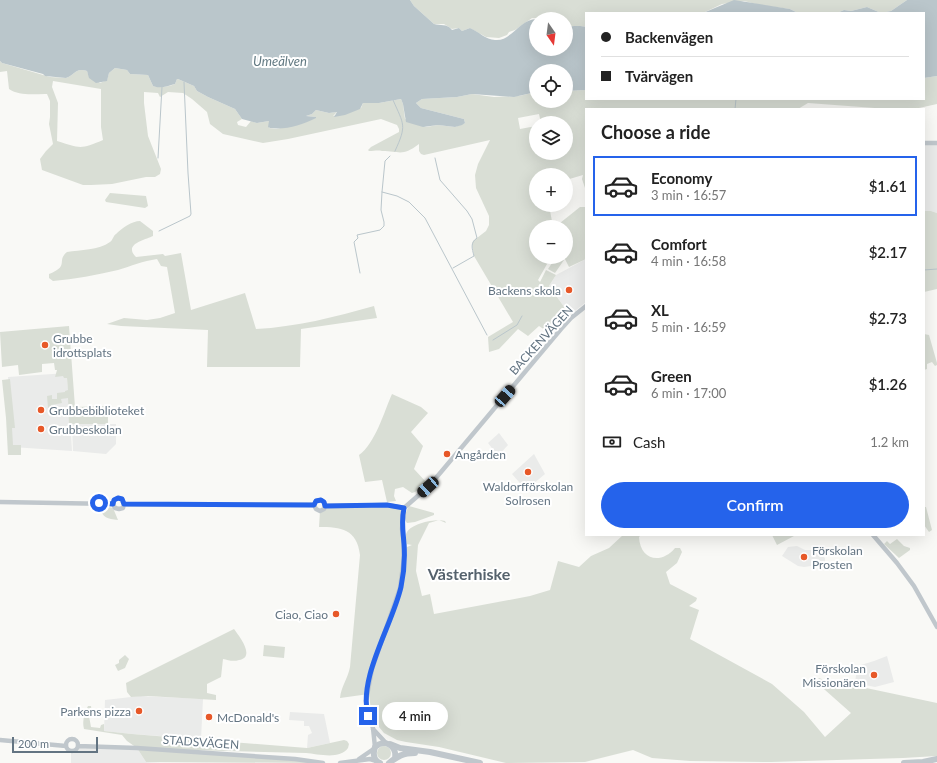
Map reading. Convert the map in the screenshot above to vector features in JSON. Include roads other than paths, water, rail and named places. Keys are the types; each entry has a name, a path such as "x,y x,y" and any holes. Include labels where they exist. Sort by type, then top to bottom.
{"highway":[{"path":"387,743 394,749 395,758"},
{"path":"378,762 374,754 375,747 378,744 387,743 400,748 430,752 480,763"},
{"path":"390,763 395,758 403,754 415,753 465,763"},
{"path":"904,763 923,762 937,759"}],"street":[{"path":"925,144 937,143"},
{"name":"BACKENVÄGEN","path":"404,508 437,477 561,329 571,318 585,307"},
{"path":"113,504 114,500 118,498 122,499 124,504"},
{"path":"314,505 316,501 321,500 324,502 325,506"},
{"path":"0,502 113,504"},
{"path":"113,504 115,508 119,509 123,508 124,504"},
{"path":"124,504 314,505"},
{"path":"314,505 316,509 320,511 324,509 325,506 387,505 404,508 402,529 404,558 400,588 372,669 366,701 368,716 373,728 375,747 358,760"},
{"path":"873,536 897,563 914,586 937,627"},
{"path":"373,728 387,743"},
{"path":"0,740 66,746 71,752 76,750 78,742 73,739 68,741 66,746"},
{"name":"STADSVÄGEN","path":"78,746 137,748 295,759 322,763"},
{"path":"340,763 370,759 378,762"}],"water":[{"name":"Umeälven","path":"0,0 410,0 414,6 434,24 446,26 452,30 459,28 462,31 470,28 492,40 501,40 529,21 529,56 573,56 573,26 585,27 585,90 573,91 573,64 529,64 529,94 514,97 472,94 457,97 422,99 416,103 421,108 464,119 465,123 455,127 438,125 423,127 406,122 401,99 379,103 363,103 360,109 345,115 334,117 337,112 329,113 316,110 312,114 306,116 316,118 305,123 288,128 270,128 268,127 269,121 257,123 242,119 235,109 208,97 197,91 194,86 178,79 175,84 164,87 156,87 153,86 148,75 130,74 127,70 115,68 109,73 107,81 96,83 89,78 87,71 83,70 77,71 66,78 45,76 43,74 2,63 0,61"},
{"path":"734,0 790,9 796,12 705,12"},
{"path":"907,0 937,0 937,76 925,78 925,12 886,12 891,11"},
{"path":"867,7 879,12 839,12 844,10 851,11"}],"waterway":[{"path":"159,231 190,216 191,214 184,82"},
{"path":"158,158 162,87"},
{"path":"393,100 403,125 403,130 395,151"},
{"path":"735,108 736,100"},
{"path":"360,273 354,242 358,238 357,235 380,230 384,226 381,210 382,192 385,161 390,156"},
{"path":"435,158 440,180 467,211 472,219 477,238 472,244 474,256 453,268"},
{"path":"382,192 397,196 409,202 425,218 487,335"},
{"path":"925,270 937,269"},
{"path":"493,340 517,325 522,316"}],"place":[{"name":"Backens skola","path":"569,290"},
{"name":"Grubbe idrottsplats","path":"45,345"},
{"name":"Grubbebiblioteket","path":"41,410"},
{"name":"Grubbeskolan","path":"41,429"},
{"name":"Angården","path":"447,454"},
{"name":"Waldorfförskolan Solrosen","path":"528,472"},
{"name":"Förskolan Prosten","path":"804,557"},
{"name":"Ciao, Ciao","path":"336,614"},
{"name":"Förskolan Missionären","path":"874,675"},
{"name":"Parkens pizza","path":"139,711"},
{"name":"McDonald's","path":"209,717"}],"district":[{"name":"Västerhiske","path":"469,573"}]}
